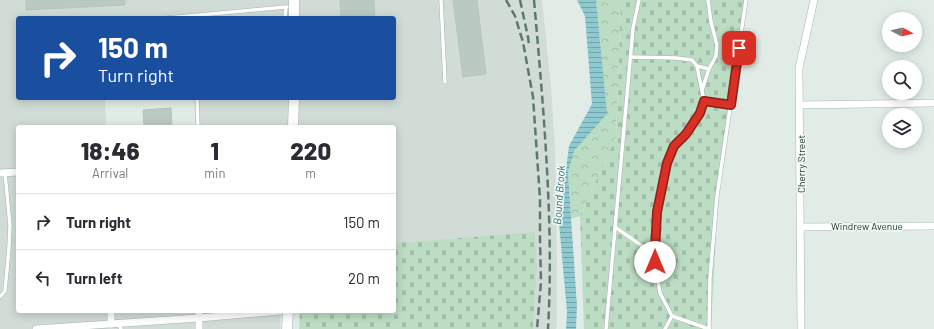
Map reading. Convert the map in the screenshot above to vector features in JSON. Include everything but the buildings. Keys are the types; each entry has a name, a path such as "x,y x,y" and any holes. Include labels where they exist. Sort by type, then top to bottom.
{"main road":[{"path":"291,4 294,16"},
{"path":"293,125 294,100"},
{"path":"287,329 288,313"}],"street":[{"name":"Cherry Street","path":"801,329 799,68 814,0"},
{"path":"800,105 934,103"},
{"path":"3,173 16,172"},
{"name":"Windrew Avenue","path":"801,227 934,226"},
{"path":"111,313 112,326"},
{"path":"36,329 112,326 199,314 226,313"},
{"path":"199,314 199,329"}],"lane":[{"path":"441,0 445,82"},
{"path":"606,329 631,57 638,0"},
{"path":"702,91 709,69 716,56 717,45 711,22 708,0"},
{"path":"631,57 681,58 692,60 697,66 704,101 700,113 686,134 674,146 667,163 657,212 655,262 660,292 672,316 709,329 710,278 717,196 746,0"},
{"path":"185,16 291,4 286,16"},
{"path":"697,66 709,69"},
{"path":"197,100 198,125"},
{"path":"704,101 731,105"},
{"path":"0,297 5,291 10,225 3,173"},
{"path":"615,227 642,246 655,262"},
{"path":"665,329 672,316"}],"shaded area":[{"path":"0,0 542,0 551,87 555,149 557,269 556,329 533,329 537,268 535,232 396,243 396,125 196,125 194,100 396,100 396,16 16,16 16,100 105,100 106,125 16,125 16,313 281,313 280,329 0,329"}],"green space":[{"path":"596,0 621,0 616,138 580,216 571,219 568,173 574,151 606,114"},
{"path":"621,0 747,0 718,196 711,329 584,329 580,216 616,138"},
{"path":"535,232 537,268 533,329 299,329 300,313 396,313 396,243"}],"water":[{"path":"577,0 596,0 607,114 574,151 568,173 577,306 576,329 566,329 567,312 559,223 569,146 592,104 585,16"}],"railway":[{"path":"506,0 515,16 523,42 533,97 540,199 541,282 537,329"},
{"path":"520,0 529,45"},
{"path":"534,0 548,190 550,270 548,329"}],"route":[{"path":"655,262 657,212 667,163 674,146 686,134 700,113 704,101 731,105 739,48"}],"water label":[{"name":"Bound Brook","path":"559,195"}]}
